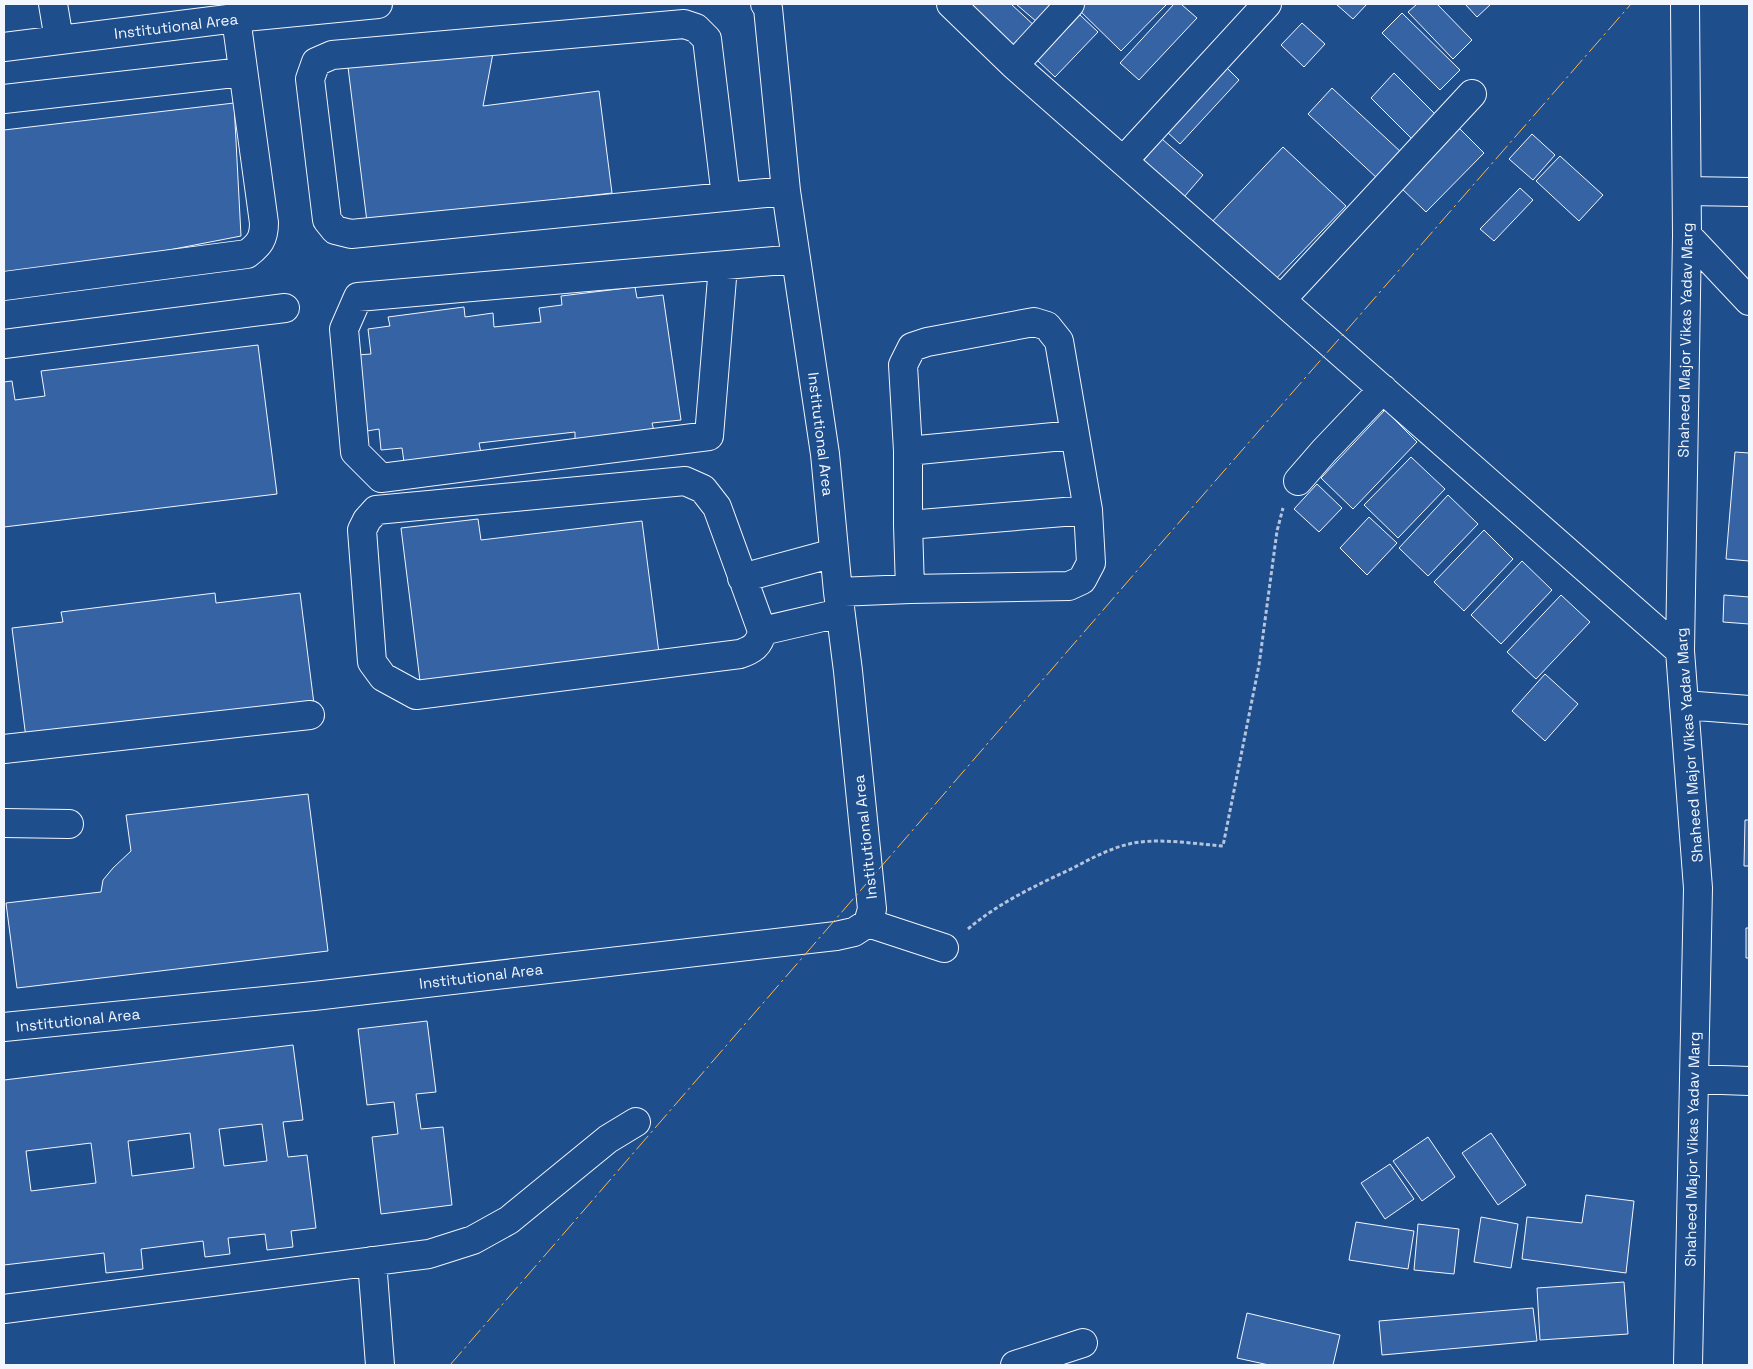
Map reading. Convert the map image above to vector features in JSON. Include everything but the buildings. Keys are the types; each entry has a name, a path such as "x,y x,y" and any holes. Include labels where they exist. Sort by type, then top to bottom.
{"street":[{"path":"53,4 59,40"},
{"name":"Institutional Area","path":"4,46 249,13 378,4"},
{"name":"Institutional Area","path":"4,1027 314,996 836,936 854,932 868,923 872,908 825,454 786,191 768,8 765,4"},
{"path":"951,4 1014,65 1680,651"},
{"path":"1014,65 1070,4"},
{"path":"1123,161 1266,4"},
{"name":"Shaheed Major Vikas Yadav Marg","path":"1685,4 1688,234 1680,651 1698,888 1688,1365"},
{"path":"4,286 247,254 259,245 264,234 264,223 243,72 249,13"},
{"path":"726,197 707,39 696,28 684,24 332,55 316,62 310,80 327,220 335,230 351,234 726,197 786,191"},
{"path":"4,99 243,72"},
{"path":"1281,300 1472,94"},
{"path":"1687,191 1749,192"},
{"path":"1688,234 1749,300"},
{"path":"723,266 709,436 381,478 355,452 344,329 358,297 723,266 796,260"},
{"path":"4,344 285,308"},
{"path":"762,631 839,603 910,588 1069,586 1082,580 1090,562 1088,510 1059,341 1047,326 1034,322 926,342 912,347 903,365 908,451 910,588"},
{"path":"1298,481 1383,389"},
{"path":"908,451 1074,435"},
{"path":"685,481 703,489 717,507 742,578 762,631 761,637 751,651 740,654 416,695 383,677 372,662 362,530 367,520 376,510 685,481"},
{"path":"908,525 1088,510"},
{"path":"742,578 834,553"},
{"path":"1684,705 1749,710"},
{"path":"4,749 310,714"},
{"path":"4,822 68,824"},
{"path":"868,923 944,948"},
{"path":"1694,1079 1749,1081"},
{"path":"4,1308 429,1254 473,1240 509,1220 608,1139 636,1122"},
{"path":"372,1261 380,1365"},
{"path":"1014,1365 1083,1343"}],"path":[{"path":"944,948 984,915 1111,849 1140,842 1223,846 1260,666 1277,531 1284,504 1298,481"}],"power":[{"path":"450,1365 1142,565 1631,4"}]}
